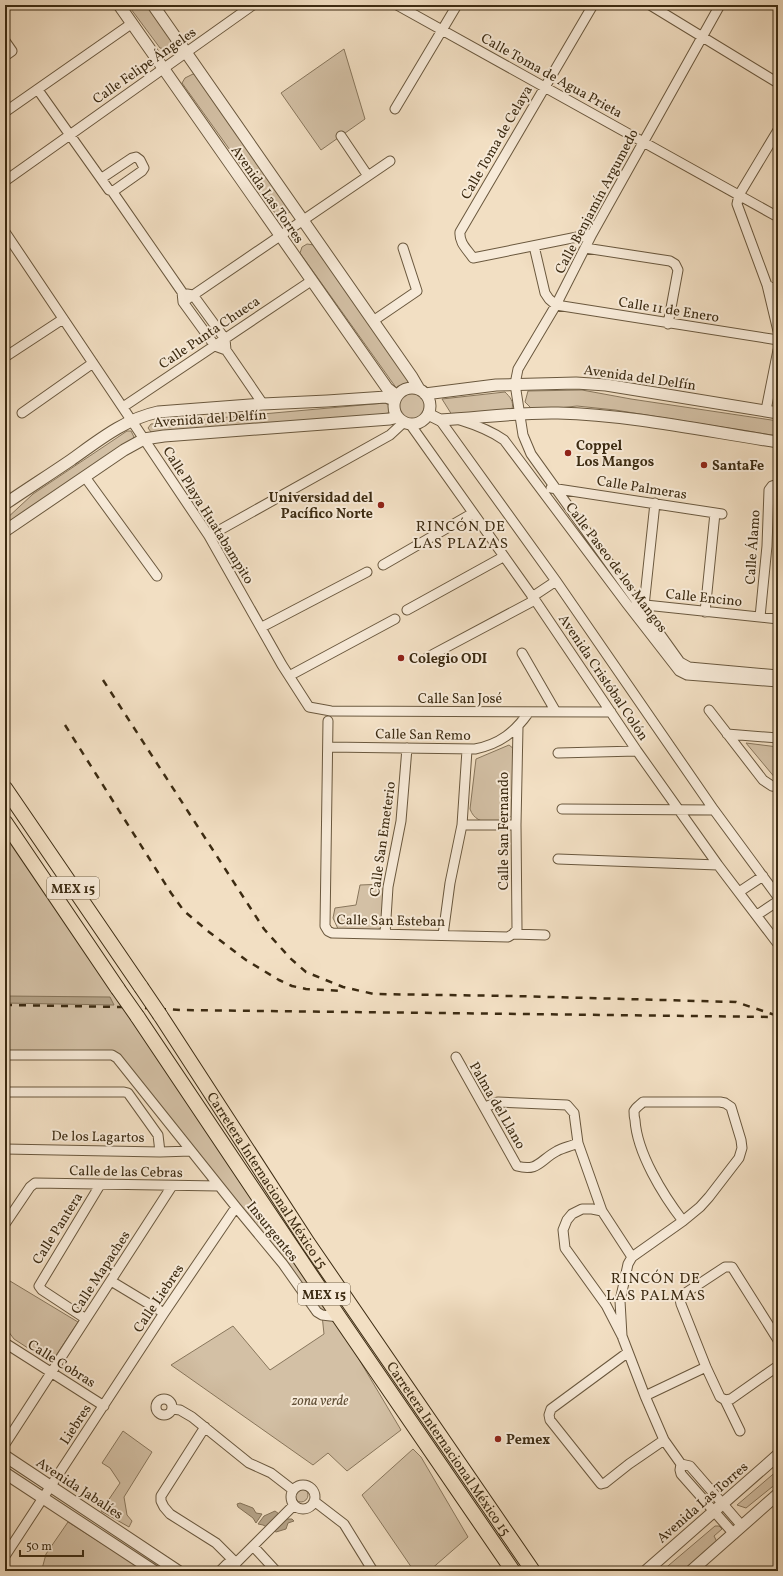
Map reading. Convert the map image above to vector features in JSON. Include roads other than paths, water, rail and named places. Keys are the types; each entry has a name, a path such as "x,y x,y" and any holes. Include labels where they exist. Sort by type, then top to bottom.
{"main road":[{"name":"Carretera Internacional México 15","path":"5,788 141,987 308,1243 533,1571"},
{"name":"Carretera Internacional México 15","path":"5,822 339,1317 513,1571"}],"street":[{"name":"Avenida Las Torres","path":"119,5 311,281 387,388 396,398"},
{"name":"Avenida Las Torres","path":"153,5 422,392"},
{"name":"Calle Felipe Ángeles","path":"5,181 253,5"},
{"name":"Calle Toma de Agua Prieta","path":"397,5 778,217"},
{"path":"395,109 457,5"},
{"name":"Calle Toma de Celaya","path":"534,246 473,258 462,243 460,232 593,5"},
{"path":"650,5 778,83"},
{"name":"Calle Benjamín Argumedo","path":"520,414 515,384 518,369 556,305 592,234 720,5"},
{"path":"5,112 131,24"},
{"path":"5,41 9,54"},
{"path":"38,90 102,178 109,190 112,191 215,346 226,350"},
{"path":"778,130 739,195 737,204 767,285 778,331"},
{"path":"341,136 368,176"},
{"path":"102,178 132,158 140,160 144,168 142,171 112,191"},
{"path":"182,297 193,295 390,161"},
{"name":"Calle Playa Huatabampito","path":"5,232 209,536 289,676 309,707"},
{"path":"556,305 545,293 534,246 592,234"},
{"path":"373,321 417,291 404,248"},
{"path":"585,248 670,261 675,264 678,270 668,324"},
{"name":"Calle Punta Chueca","path":"123,407 311,281"},
{"path":"767,285 778,291"},
{"path":"193,295 225,340 226,350 263,404"},
{"name":"Calle 11 de Enero","path":"556,305 668,324 778,340"},
{"path":"5,357 63,319"},
{"path":"766,410 778,350"},
{"path":"22,413 93,363"},
{"name":"Avenida del Delfín","path":"422,392 496,385 576,383 606,385 778,413"},
{"path":"209,536 390,435 404,421 422,421 428,414 430,405 429,399 422,392 414,388 405,390 396,398 394,408 404,421"},
{"name":"Avenida del Delfín","path":"5,504 109,433 131,420 145,415 158,412 263,404 386,396 396,398"},
{"path":"428,414 440,420 520,414 584,414 660,423 778,442"},
{"name":"Calle Paseo de los Mangos","path":"520,414 524,435 531,454 554,488 642,605 684,665 689,667 778,676"},
{"name":"Avenida del Delfín","path":"5,531 144,438 390,419 404,421"},
{"name":"Calle Paseo de los Mangos","path":"457,419 482,426 504,440 627,604 680,671 687,675 778,682"},
{"name":"Avenida Cristóbal Colón","path":"440,420 556,581 714,810 778,897"},
{"name":"Avenida Cristóbal Colón","path":"404,421 534,599 637,751 718,865 778,944"},
{"path":"84,477 158,576"},
{"name":"Calle Álamo","path":"760,617 767,546 770,490 772,486 778,484"},
{"name":"Calle Palmeras","path":"542,489 554,488 718,513 705,612"},
{"path":"642,605 655,503"},
{"path":"383,565 473,514"},
{"path":"407,610 503,557"},
{"path":"262,627 367,572"},
{"path":"428,657 523,607 556,581"},
{"name":"Calle Encino","path":"627,604 778,619"},
{"path":"289,676 395,619"},
{"path":"522,653 556,712"},
{"name":"Calle San José","path":"309,707 331,711 611,712"},
{"path":"709,710 763,780 772,786 778,787"},
{"name":"Calle San Remo","path":"328,747 475,749 490,745 501,739 518,727 529,712"},
{"name":"Calle San Esteban","path":"328,721 325,926 328,931 332,933 508,937 513,934 545,935"},
{"name":"Calle San Fernando","path":"513,934 517,929 516,825 518,727"},
{"path":"727,734 778,738"},
{"name":"Calle San Emeterio","path":"385,934 388,886 401,821 407,748"},
{"path":"443,935 450,883 462,825 467,750"},
{"path":"558,753 637,751"},
{"path":"562,809 714,810"},
{"path":"462,825 516,825"},
{"path":"558,859 718,865"},
{"path":"740,892 763,876"},
{"path":"757,915 778,901"},
{"name":"Insurgentes","path":"5,1055 112,1055 117,1058 283,1264 317,1312 322,1315 339,1317"},
{"name":"Palma del Llano","path":"456,1058 517,1166 526,1168 533,1167 556,1152 578,1143"},
{"path":"5,1092 128,1093 158,1135 160,1152"},
{"path":"485,1108 498,1102 567,1105 571,1108 574,1113 578,1143 602,1211 632,1257"},
{"path":"622,1336 620,1301 628,1264 632,1257 683,1221 709,1197 739,1158 742,1148 742,1140 731,1107 725,1103 643,1102 634,1111 635,1129 643,1154 672,1206 683,1221"},
{"path":"5,1149 5,1156"},
{"name":"De los Lagartos","path":"5,1149 160,1152 191,1151"},
{"name":"Calle de las Cebras","path":"5,1224 32,1184 219,1186"},
{"name":"Calle Pantera","path":"86,1319 42,1290 39,1286 100,1185"},
{"name":"Calle Mapaches","path":"5,1444 172,1186"},
{"name":"Calle Liebres","path":"104,1406 164,1313 236,1207"},
{"path":"602,1211 582,1209 572,1214 567,1220 563,1230 565,1248 606,1305 622,1336 644,1396 664,1440 681,1464 690,1466 742,1526"},
{"path":"740,1431 725,1400 720,1397 706,1367 680,1304 680,1299 684,1294 725,1267 732,1267 778,1340"},
{"path":"111,1281 164,1313"},
{"path":"606,1305 614,1307 620,1301"},
{"name":"Calle Cobras","path":"5,1343 104,1406"},
{"path":"628,1353 551,1409 549,1415 550,1420 600,1484 605,1483 629,1464 664,1440"},
{"path":"725,1400 731,1398 778,1366"},
{"path":"644,1396 706,1367"},
{"name":"Liebres","path":"5,1556 104,1406"},
{"path":"172,1409 180,1410 205,1427 249,1463 271,1473 293,1490"},
{"path":"205,1427 161,1496 161,1501 170,1514 216,1543 235,1566"},
{"name":"Avenida Las Torres","path":"646,1571 778,1455"},
{"name":"Avenida Jabalíes","path":"5,1456 178,1571"},
{"path":"681,1464 681,1474 734,1534"},
{"name":"Avenida Jabalíes","path":"5,1473 152,1569"},
{"path":"235,1566 291,1508 293,1490 299,1486 307,1486 313,1490 315,1498 312,1505 305,1509 291,1508"},
{"path":"691,1571 778,1494"},
{"path":"314,1501 344,1524 373,1571"},
{"path":"253,1546 276,1571"},
{"path":"152,1569 157,1556"},
{"path":"220,1571 227,1564 235,1566"}],"railway":[{"path":"103,680 264,929 290,958 306,972 343,987 374,994 736,1002 778,1016"},
{"path":"65,725 171,893 184,911 246,960 279,980 292,986 306,989 343,991"},
{"path":"5,1005 124,1007 182,1010 774,1017"}],"place":[{"name":"Coppel Los Mangos","path":"568,453"},
{"name":"SantaFe","path":"704,465"},
{"name":"Universidad del Pacífico Norte","path":"381,505"},
{"name":"Colegio ODI","path":"401,658"},
{"name":"Pemex","path":"498,1439"}],"district":[{"name":"RINCÓN DE LAS PLAZAS","path":"461,534"},
{"name":"RINCÓN DE LAS PALMAS","path":"656,1286"}],"park label":[{"name":"zona verde","path":"320,1400"}]}
